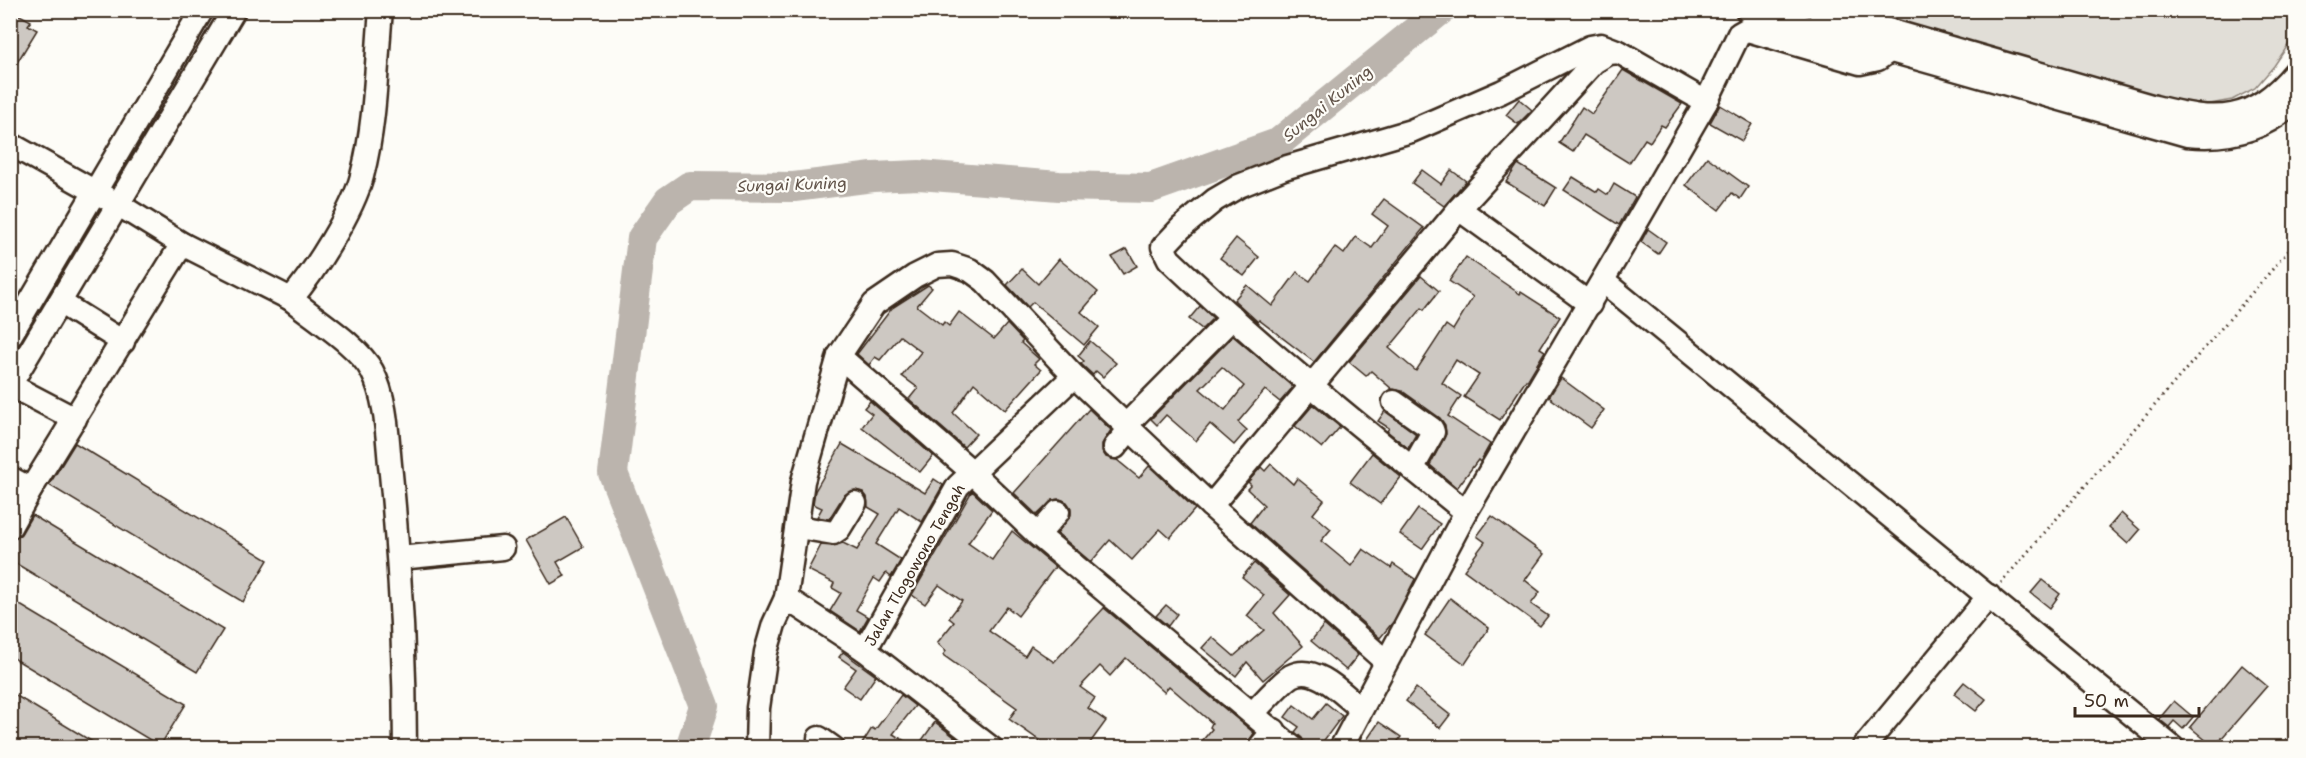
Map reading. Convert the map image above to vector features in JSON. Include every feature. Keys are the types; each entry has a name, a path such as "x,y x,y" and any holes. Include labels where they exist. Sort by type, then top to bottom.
{"street":[{"path":"12,331 202,10"},
{"path":"75,419 10,385 234,10"},
{"path":"291,299 323,253 354,198 362,178 369,146 381,10"},
{"path":"1747,10 2187,135 2211,138 2234,135 2254,128 2274,117 2295,99"},
{"path":"1820,10 2155,107 2206,117 2224,117 2262,104 2279,91 2295,71"},
{"path":"1346,745 1361,709 1467,512 1706,102 1739,34 1746,30 1860,63 1873,61 1909,37"},
{"path":"1467,512 1312,386 1233,317 1169,259 1164,251 1167,241 1215,200 1239,186 1284,168 1411,131 1502,92 1590,47 1601,45 1619,52 1706,102"},
{"path":"1210,506 1459,208 1578,77 1594,62 1609,53 1619,52"},
{"path":"10,144 119,205 182,244 291,299 359,354 372,372 383,402 399,558 405,660 405,747"},
{"path":"1459,208 1590,304"},
{"path":"10,527 182,244"},
{"path":"757,747 758,708 766,652 774,624 786,598 803,481 840,356 874,304 915,276 938,265 952,264 970,270 985,281 1074,376 1210,506 1386,661"},
{"path":"1603,281 2173,747"},
{"path":"61,303 123,342"},
{"path":"1115,447 1128,427 1233,317"},
{"path":"840,356 972,471 1074,376"},
{"path":"1394,402 1433,432 1412,469"},
{"name":"Jalan Tlogowono Tengah","path":"991,747 865,650 914,566 948,501 972,471 1038,535 1293,747"},
{"path":"10,478 31,489"},
{"path":"798,527 833,533 839,529 855,503"},
{"path":"1038,535 1058,512"},
{"path":"399,558 503,548"},
{"path":"1863,747 1989,596"},
{"path":"786,598 865,650"},
{"path":"1253,713 1291,676 1308,673 1322,678 1361,709"},
{"path":"1259,747 1274,730"}],"path":[{"path":"1989,596 2295,242"}],"shaded area":[{"path":"1855,11 2295,11 2295,35 2274,66 2255,88 2232,100 2199,106"}],"building":[{"path":"10,10 31,21 28,25 37,30 10,74"},
{"path":"1623,70 1682,104 1665,127 1661,125 1650,142 1645,139 1629,163 1584,135 1573,152 1559,143 1582,107 1592,114"},
{"path":"1519,99 1532,110 1518,124 1506,115"},
{"path":"1720,105 1752,124 1742,141 1710,123"},
{"path":"1707,157 1748,187 1740,199 1732,193 1719,210 1686,185"},
{"path":"1518,164 1556,188 1545,206 1506,182"},
{"path":"1422,170 1441,184 1451,170 1466,181 1444,206 1412,183"},
{"path":"1573,177 1597,192 1599,189 1608,195 1614,184 1635,197 1619,225 1564,190"},
{"path":"1384,199 1424,228 1314,362 1259,320 1258,322 1234,300 1247,285 1272,306 1297,272 1310,281 1335,247 1344,254 1356,237 1372,248 1388,226 1372,214"},
{"path":"1648,229 1666,242 1658,254 1641,242"},
{"path":"1236,238 1259,257 1244,276 1220,258"},
{"path":"1127,249 1137,266 1123,274 1112,257"},
{"path":"1466,257 1520,294 1521,292 1560,317 1540,348 1545,351 1500,420 1464,397 1479,375 1456,360 1442,383 1461,396 1448,416 1490,444 1480,462 1478,460 1457,488 1430,465 1446,434 1445,425 1440,418 1402,391 1392,389 1371,371 1366,376 1349,362 1421,276 1439,291 1389,348 1416,371 1446,325 1453,330 1473,297 1449,281"},
{"path":"1059,259 1098,292 1081,312 1099,327 1084,345 1033,302 1028,307 1007,285 1022,269 1038,284"},
{"path":"928,285 932,288 917,306 942,325 944,322 949,326 959,312 994,339 1007,324 1023,341 1021,343 1039,359 1034,364 1041,370 1005,410 974,383 953,413 976,434 964,447 909,399 918,388 902,376 921,352 900,336 880,360 875,357 869,365 857,354 892,308"},
{"path":"1200,306 1213,318 1202,329 1189,319"},
{"path":"1233,336 1293,387 1280,402 1265,390 1238,422 1247,430 1234,445 1210,424 1196,441 1166,415 1157,425 1151,419","holes":["1222,367 1244,386 1225,410 1200,389"]},
{"path":"1090,341 1116,363 1103,377 1096,371 1093,375 1081,364 1084,361 1078,356"},
{"path":"1561,378 1604,410 1591,428 1549,397"},
{"path":"870,401 933,456 920,472 862,427 872,414 864,408"},
{"path":"1313,405 1340,427 1322,448 1295,426"},
{"path":"1089,409 1111,430 1102,444 1102,451 1106,457 1117,460 1139,478 1149,466 1195,509 1170,538 1160,529 1132,560 1110,540 1091,562 1057,533 1071,515 1071,508 1067,502 1060,499 1053,500 1037,515 1014,493"},
{"path":"1385,411 1416,434 1408,448 1387,431 1389,428 1378,421"},
{"path":"75,443 268,560 243,602 49,485"},
{"path":"842,444 925,493 934,479 943,485 922,522 899,507 876,544 901,560 891,577 886,573 880,582 874,578 856,610 868,617 860,631 830,611 841,593 832,588 834,583 808,570 821,545 832,546 843,543 857,550 880,514 868,507 867,497 863,492 855,490 844,495 829,519 817,517 822,508 813,504 815,491"},
{"path":"1372,453 1401,477 1380,504 1350,482"},
{"path":"1271,464 1293,484 1297,478 1324,500 1313,514 1331,529 1321,541 1351,566 1363,549 1391,568 1393,564 1415,579 1393,622 1380,638 1250,523 1264,505 1247,489 1251,485 1248,482 1261,467 1265,471"},
{"path":"972,491 992,510 968,543 992,560 1012,531 1055,567 1018,616 1007,607 989,631 1025,656 1031,646 1054,662 1104,608 1254,733 1246,747 1197,747 1212,729 1210,727 1212,723 1169,686 1164,692 1126,658 1110,676 1100,666 1080,687 1095,698 1088,708 1106,721 1087,747 1035,747 1040,741 1009,719 1017,708 943,655 946,651 937,643 954,622 949,618 962,601 939,585 925,604 912,595"},
{"path":"1418,509 1440,524 1422,549 1400,534"},
{"path":"2121,513 2140,530 2128,544 2109,527"},
{"path":"32,515 223,630 197,672 10,560 10,540 21,534"},
{"path":"1492,516 1544,554 1525,580 1540,592 1531,604 1548,616 1540,626 1464,570 1485,542 1477,536"},
{"path":"566,517 583,547 557,562 565,576 551,584 526,540"},
{"path":"1254,563 1290,595 1274,613 1303,646 1263,680 1247,662 1236,676 1202,648 1212,637 1234,656 1264,630 1247,616 1264,595 1242,577"},
{"path":"2042,580 2060,594 2050,608 2031,593"},
{"path":"1450,598 1489,628 1465,664 1425,635"},
{"path":"10,599 186,704 160,746 10,656"},
{"path":"1166,605 1177,614 1168,626 1156,616"},
{"path":"1324,625 1358,655 1346,670 1311,641"},
{"path":"843,652 876,676 860,699 843,687 856,669 839,657"},
{"path":"2242,665 2267,686 2214,747 2190,727"},
{"path":"1964,682 1986,699 1976,711 1954,694"},
{"path":"1416,688 1450,715 1440,728 1406,701"},
{"path":"10,692 101,747 10,747"},
{"path":"901,695 915,706 893,734 915,747 860,747 872,728 875,730"},
{"path":"2174,701 2193,717 2183,729 2174,721 2169,727 2159,719"},
{"path":"1326,703 1342,716 1319,747 1306,747 1302,738 1295,732 1299,727 1285,717 1294,705 1313,719"},
{"path":"935,722 957,739 951,747 917,747"},
{"path":"1379,722 1401,737 1394,747 1362,747"}],"waterway":[{"name":"Sungai Kuning","path":"690,748 704,706 613,473 642,238 668,201 690,186 794,187 873,177 919,175 1059,186 1151,188 1278,143 1441,10"}]}
